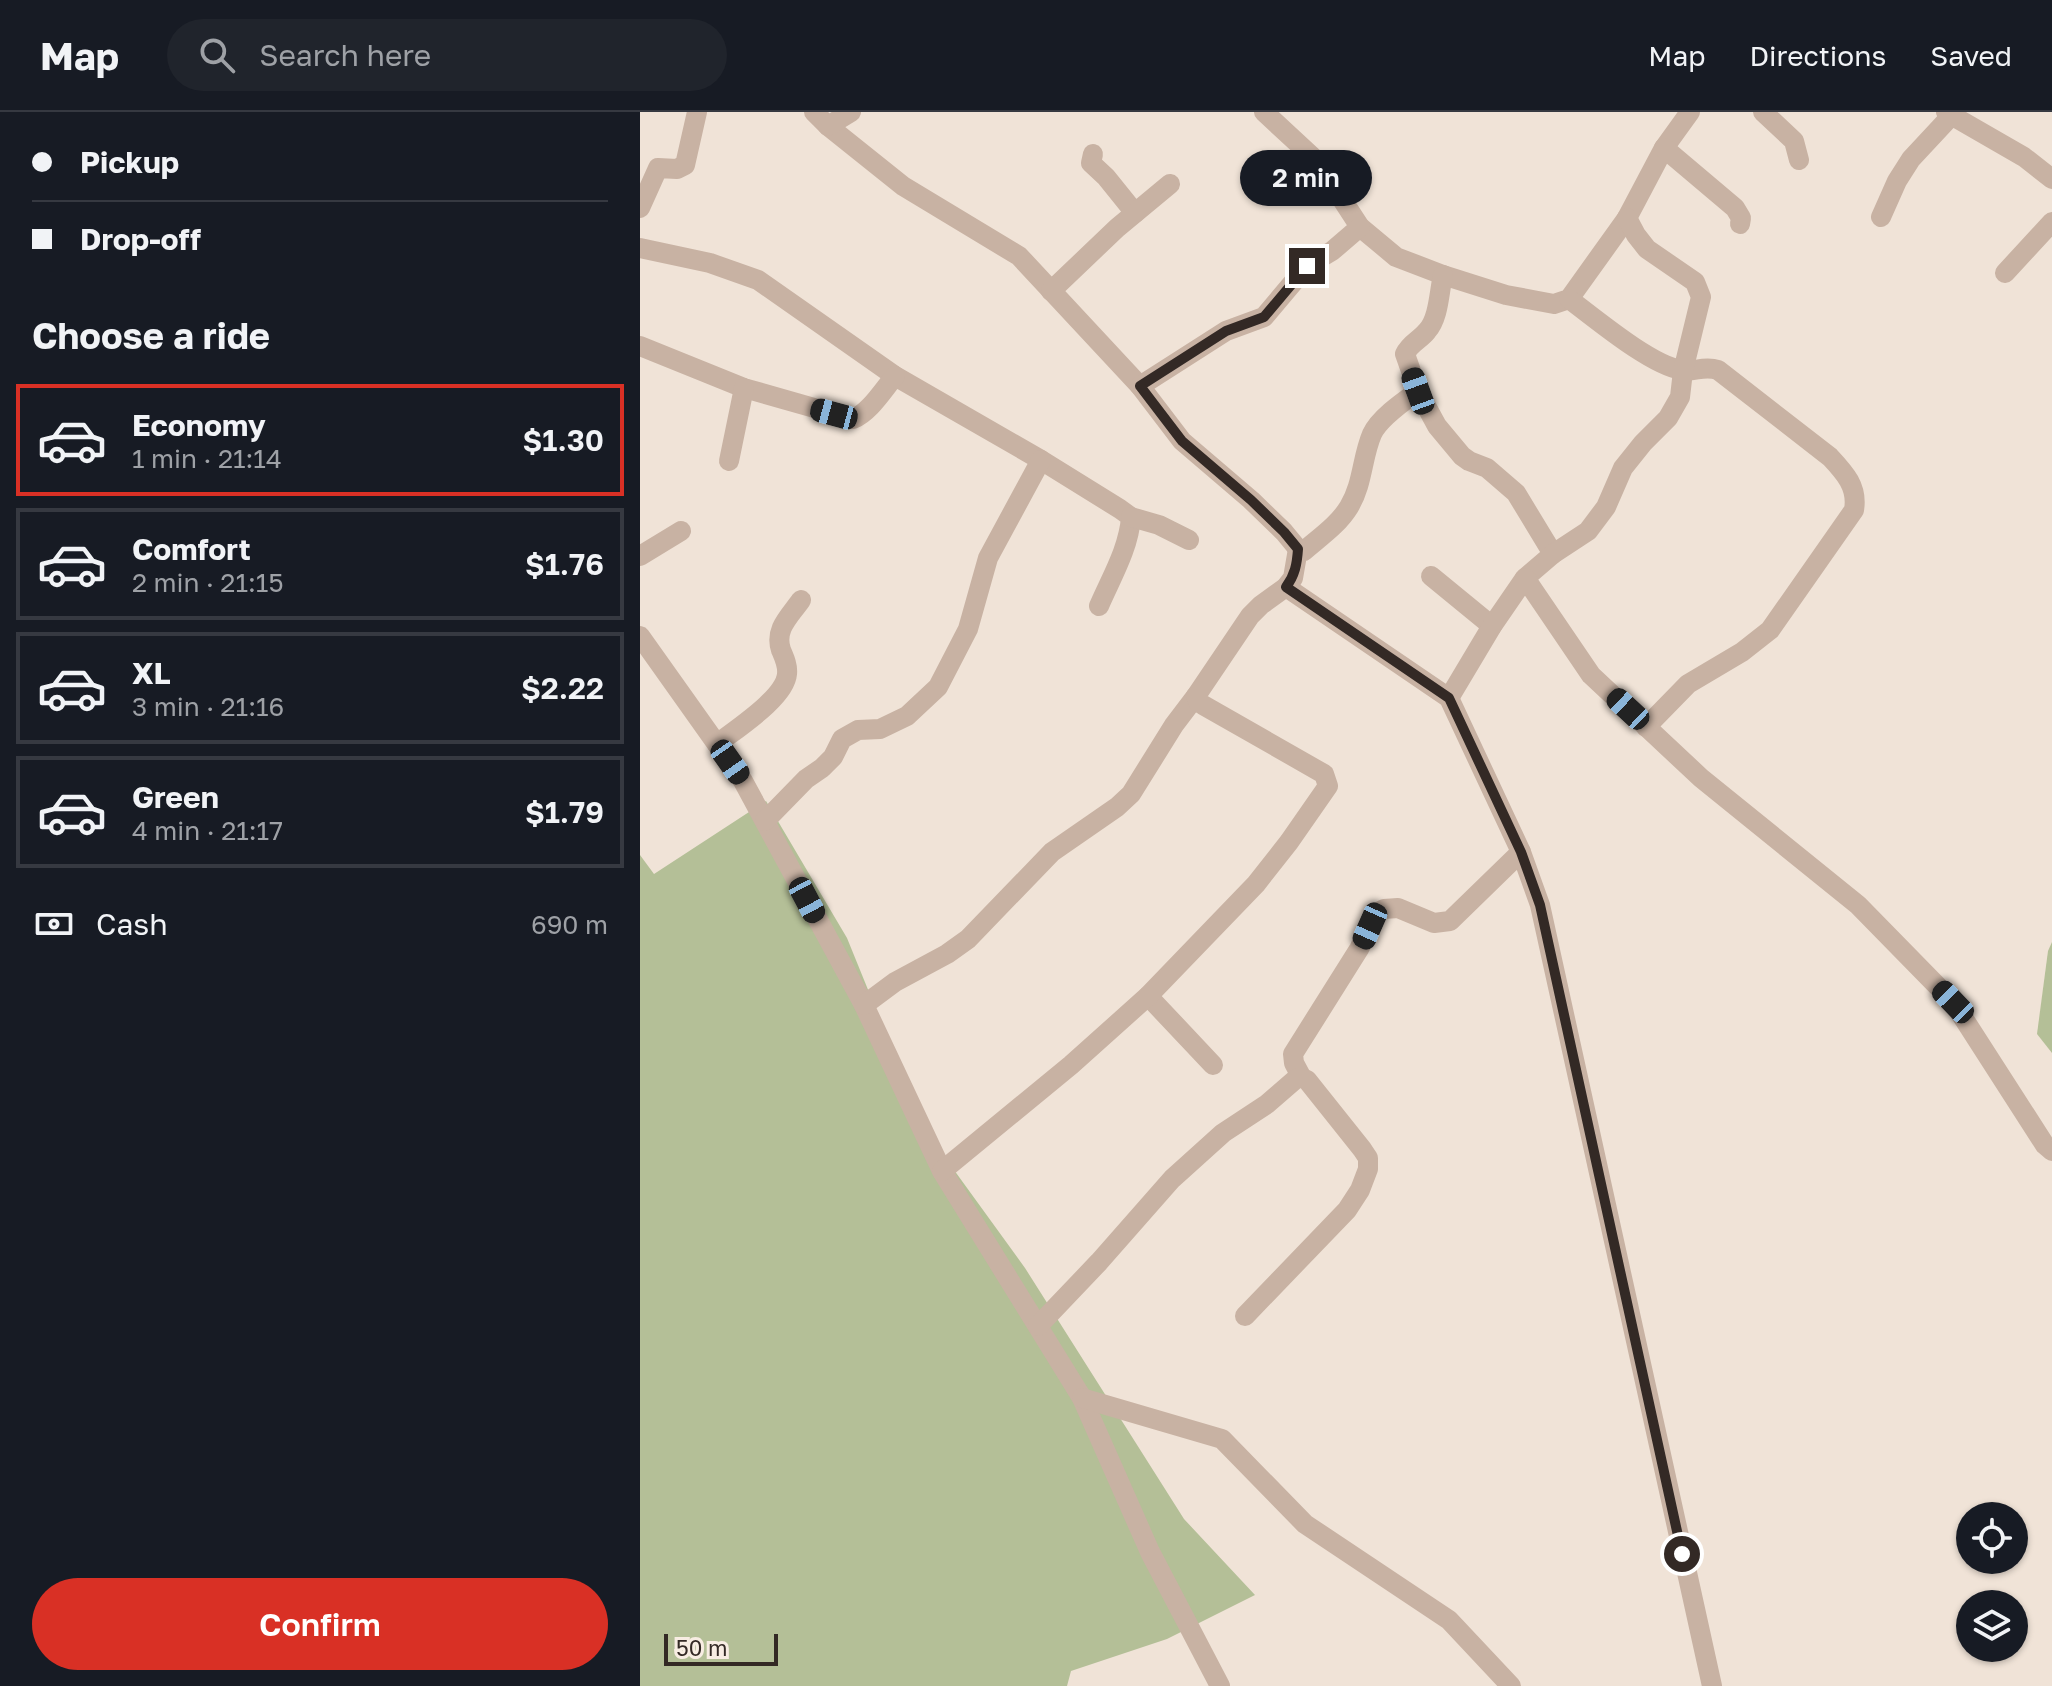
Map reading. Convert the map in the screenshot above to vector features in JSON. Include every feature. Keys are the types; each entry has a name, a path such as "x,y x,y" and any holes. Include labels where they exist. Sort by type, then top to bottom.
{"street":[{"path":"640,208 649,165 677,169 685,165 697,112"},
{"path":"821,119 851,112"},
{"path":"1264,112 1317,161 1360,227 1396,257 1506,295 1554,304 1569,299 1627,218 1664,148 1690,112"},
{"path":"1763,112 1794,141 1799,160"},
{"path":"1881,217 1911,159 1949,114 2024,157 2052,179"},
{"path":"821,119 903,186 1019,256 1140,386 1182,441 1251,500 1298,549 1304,551 1338,523 1351,504 1372,433 1399,405 1418,391"},
{"path":"1664,148 1735,208 1741,218 1740,224"},
{"path":"1093,154 1091,163 1135,213"},
{"path":"1051,291 1170,184"},
{"path":"1449,698 1525,578 1553,554 1588,531 1606,507 1623,468 1668,418 1680,397 1683,371 1701,297 1695,282 1647,249 1627,218"},
{"path":"2005,273 2052,222"},
{"path":"1140,386 1226,331 1264,317 1307,266 1332,251 1360,227"},
{"path":"640,248 710,263 758,280 895,376 1041,460 1131,517 1159,525 1189,540"},
{"path":"1443,275 1432,325 1409,346 1405,354 1418,391 1437,426 1462,456 1487,468 1516,493 1553,554"},
{"path":"1569,299 1657,361 1683,371 1708,367 1725,374 1830,457 1846,474 1856,497 1854,510 1770,630 1742,652 1688,684 1646,727"},
{"path":"640,346 744,388 853,419 895,376"},
{"path":"729,461 744,388"},
{"path":"765,821 806,779 833,757 842,739 858,730 880,729 907,716 938,687 968,629 988,558 1041,460"},
{"path":"1099,606 1124,549 1131,517"},
{"path":"640,556 681,531"},
{"path":"864,1005 895,982 968,939 1052,852 1131,794 1174,725 1250,616 1293,578 1298,549"},
{"path":"1431,576 1492,626"},
{"path":"1525,578 1591,675 1701,778 1858,905 1953,1002 2045,1145 2052,1151"},
{"path":"1286,587 1449,698 1521,852 1540,905 1712,1686"},
{"path":"717,744 758,712 783,687 787,667 778,634 801,600"},
{"path":"640,636 743,781 864,1005 942,1171 1082,1398 1150,1552 1220,1686"},
{"path":"942,1171 1071,1065 1148,996 1256,884 1328,786 1324,774 1198,702 1196,696"},
{"path":"1302,1078 1293,1054 1359,949 1377,913 1398,908 1434,923 1450,921 1521,852"},
{"path":"1148,996 1213,1065"},
{"path":"1038,1326 1172,1179 1223,1133 1267,1104 1297,1078 1302,1078 1307,1080 1362,1149 1368,1158 1368,1169 1360,1190 1347,1210 1245,1316"},
{"path":"1082,1398 1222,1439 1305,1524 1449,1620 1511,1686"}],"green space":[{"path":"766,801 847,938 925,1130 1025,1268 1184,1519 1255,1595 1167,1639 1071,1671 1067,1686 640,1686 640,855 654,874"},
{"path":"2052,942 2052,1053 2037,1034 2048,951"}],"route":[{"path":"1307,266 1264,317 1226,331 1140,386 1182,441 1251,500 1298,549 1296,569 1286,587 1449,698 1521,852 1540,905 1682,1554"}]}
